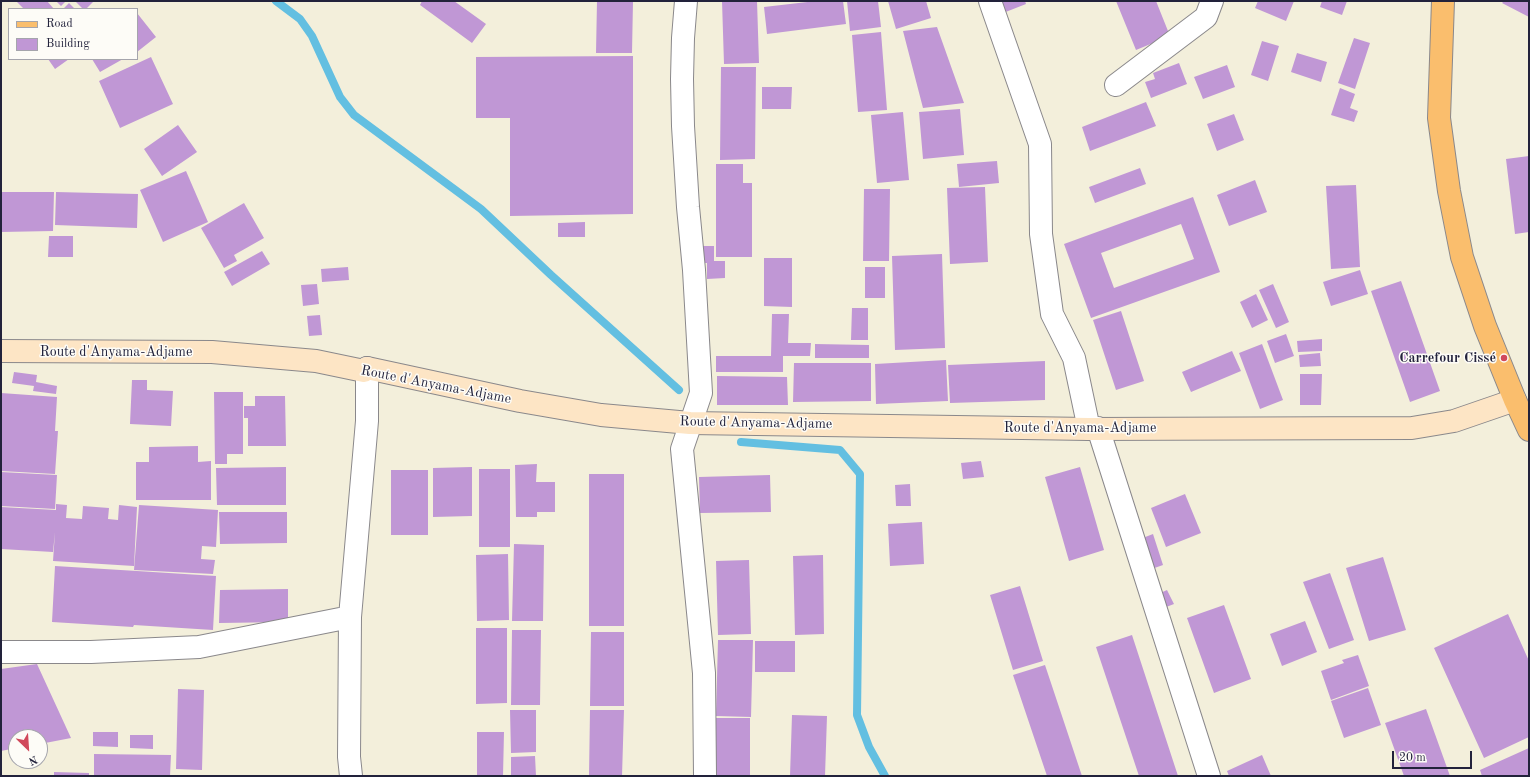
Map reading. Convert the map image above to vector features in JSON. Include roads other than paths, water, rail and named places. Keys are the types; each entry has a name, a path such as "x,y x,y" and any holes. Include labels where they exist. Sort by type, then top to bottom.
{"main road":[{"path":"1443,1 1439,118 1449,191 1462,257 1485,326 1515,400 1529,430"}],"street":[{"path":"686,1 682,58 683,126 694,270 701,393 682,449 704,673 705,776"},
{"path":"990,1 1040,144 1041,234 1052,314 1074,358 1094,428 1209,776"},
{"path":"1116,85 1206,17 1212,1"},
{"name":"Route d'Anyama-Adjame","path":"1,351 212,352 316,361 364,371 367,368 520,401 601,415 690,423 1094,428 1412,428 1454,421 1515,400"},
{"path":"351,776 349,758 350,617 367,421 367,368"},
{"path":"1,652 91,652 199,647 350,617"}],"waterway":[{"path":"276,1 300,19 312,36 340,97 354,115 481,209 551,275 679,390"},
{"path":"741,442 840,450 860,474 857,715 869,747 885,776"}],"place":[{"name":"Carrefour Cissé","path":"1504,358"}]}
